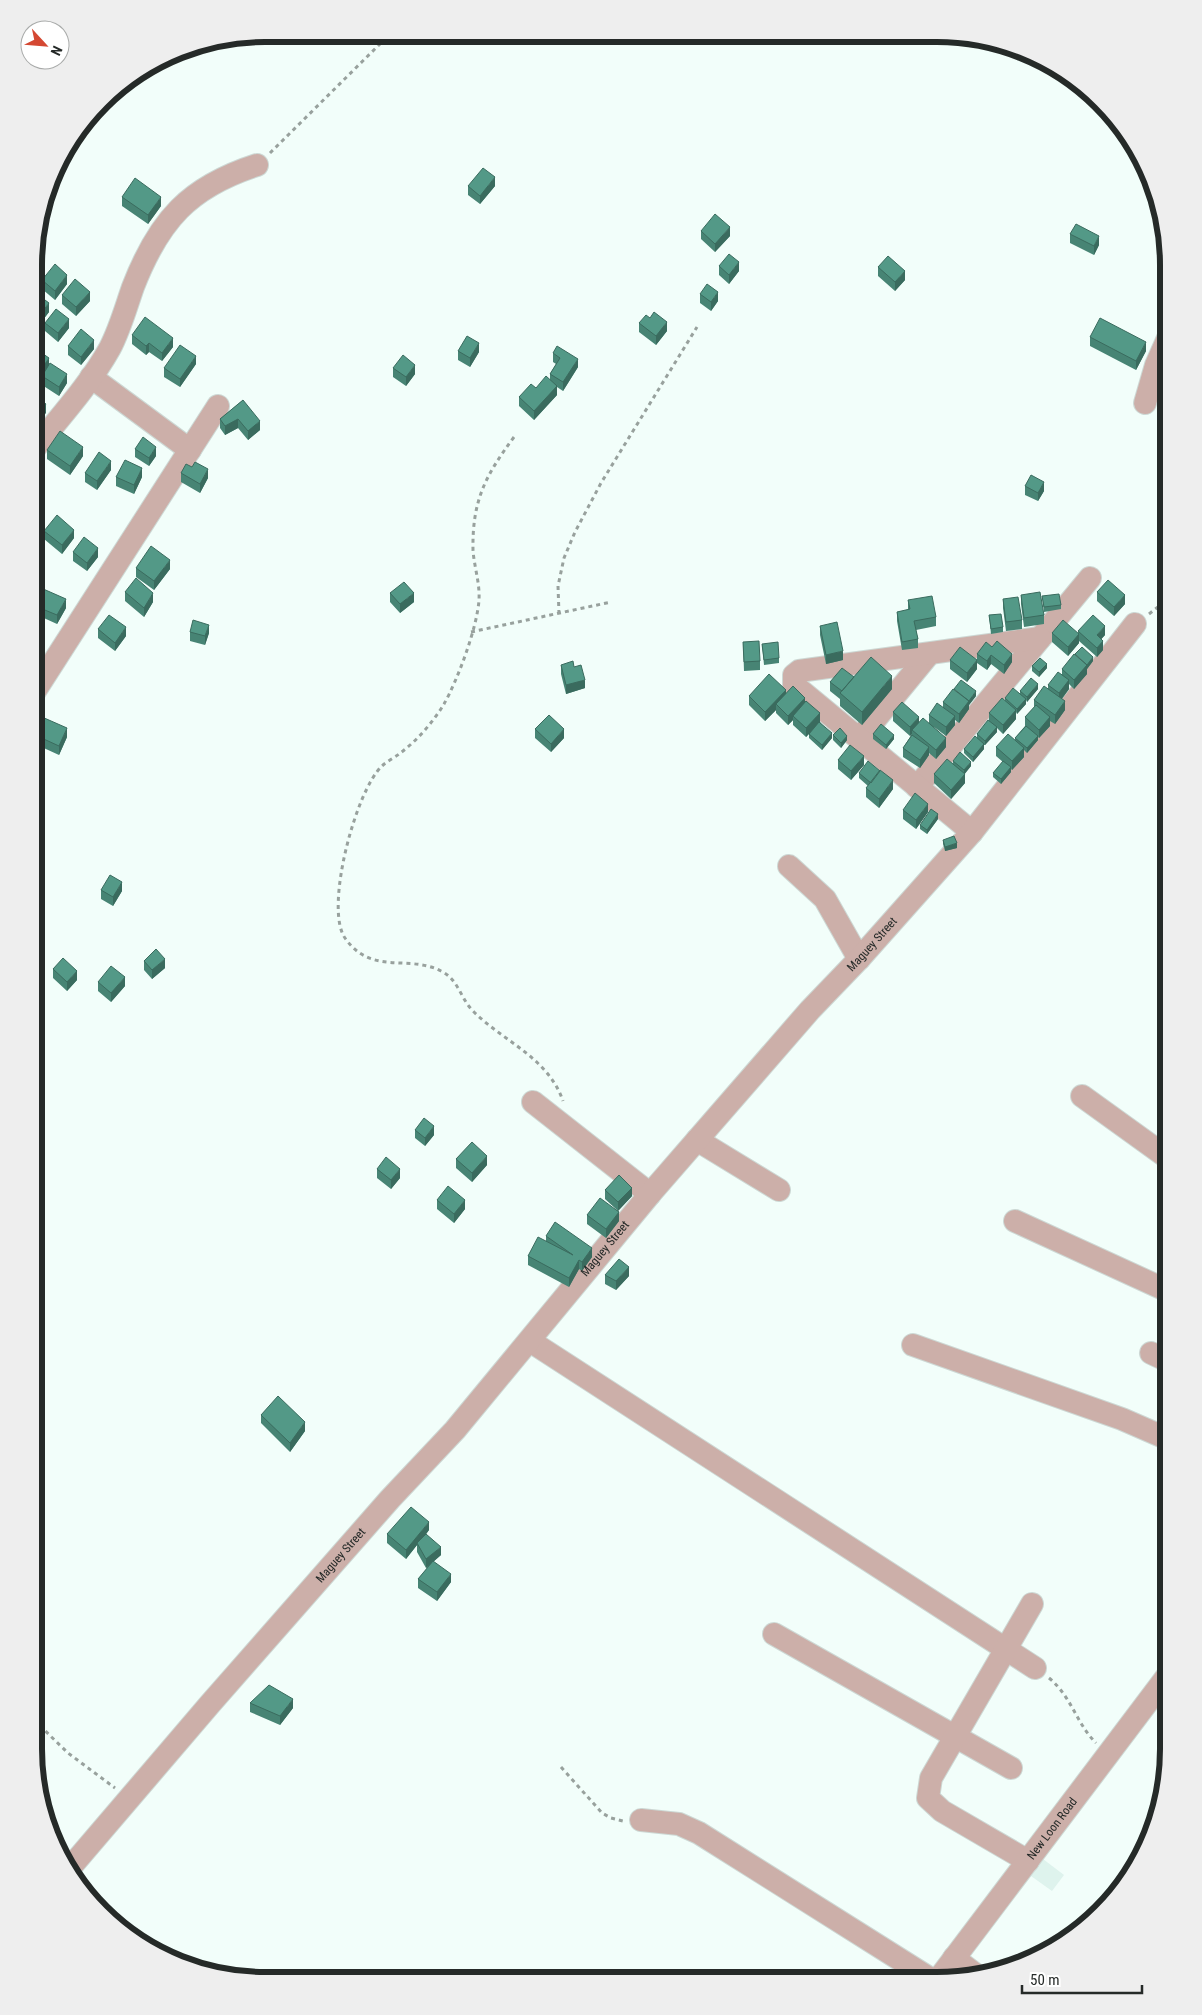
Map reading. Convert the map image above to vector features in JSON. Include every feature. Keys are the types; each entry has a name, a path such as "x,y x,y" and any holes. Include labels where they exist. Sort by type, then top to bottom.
{"street":[{"path":"42,439 91,377 111,346 134,285 151,248 173,215 191,197 210,184 226,175 258,165"},
{"path":"1145,403 1160,356"},
{"path":"91,377 190,450"},
{"path":"42,680 218,406"},
{"path":"917,787 1090,578"},
{"name":"Maguey Street","path":"74,1864 210,1704 390,1499 455,1430 650,1194 810,1010 859,959 972,832 1135,624"},
{"path":"972,832 794,685 793,679 796,673 1040,638"},
{"path":"859,739 929,654"},
{"path":"789,866 825,899 859,959"},
{"path":"1082,1096 1160,1152"},
{"path":"533,1102 650,1194"},
{"path":"697,1140 779,1190"},
{"path":"1015,1221 1160,1287"},
{"path":"530,1341 1035,1668"},
{"path":"913,1345 1122,1420 1160,1436"},
{"path":"1028,1860 942,1811 928,1798 928,1788 931,1778 1032,1604"},
{"path":"774,1634 1011,1768"},
{"name":"New Loon Road","path":"943,1972 1160,1686"},
{"path":"642,1820 679,1824 699,1833 922,1972"},
{"path":"954,1958 970,1970"}],"path":[{"path":"258,165 382,42"},
{"path":"559,614 558,586 562,567 575,532 601,484 697,327"},
{"path":"514,437 492,466 482,487 476,510 473,550 479,598 477,616 460,669 444,704 427,727 401,753 381,766 361,802 344,852 338,892 339,922 343,936 364,956 381,963 427,966 442,971 458,985 467,1004 483,1020 549,1073 559,1089 564,1105 556,1120"},
{"path":"471,632 611,602"},
{"path":"1135,624 1160,606"},
{"path":"1035,1668 1061,1689 1072,1704 1085,1731 1107,1754"},
{"path":"42,1728 68,1753 129,1799"},
{"path":"561,1767 592,1804 611,1818 620,1821 642,1820"}],"shaded area":[{"path":"1043,1859 1064,1875 1052,1891 1031,1876"}],"building":[{"path":"483,168 495,177 480,196 468,186"},
{"path":"135,178 161,197 148,215 122,197"},
{"path":"715,214 730,227 715,244 701,231"},
{"path":"1076,224 1099,236 1094,246 1070,234"},
{"path":"729,254 739,262 729,275 719,266"},
{"path":"888,256 905,271 895,282 878,267"},
{"path":"55,264 67,275 55,291 42,280"},
{"path":"75,279 90,292 76,307 62,295"},
{"path":"707,284 718,292 711,302 700,294"},
{"path":"42,298 49,303 42,312"},
{"path":"56,309 69,319 58,333 45,323"},
{"path":"654,312 667,322 656,336 639,323 646,315 650,318"},
{"path":"145,317 173,338 162,353 149,343 146,346 132,335"},
{"path":"1100,318 1146,342 1136,361 1090,337"},
{"path":"81,329 94,340 81,357 68,346"},
{"path":"467,336 479,343 470,358 458,351"},
{"path":"180,345 196,356 180,379 164,368"},
{"path":"557,346 578,359 563,382 550,374 560,358 553,353"},
{"path":"42,353 49,358 42,368"},
{"path":"403,355 415,365 406,377 393,368"},
{"path":"50,363 67,374 59,387 42,376"},
{"path":"546,376 557,386 534,411 519,397 531,384 536,388"},
{"path":"243,400 260,421 248,431 238,419 225,426 220,419"},
{"path":"42,401 46,404 42,409"},
{"path":"60,431 83,447 70,466 47,450"},
{"path":"143,437 156,447 149,458 135,449"},
{"path":"99,452 111,461 97,481 85,473"},
{"path":"125,460 142,468 134,485 116,477"},
{"path":"195,462 208,469 200,484 181,473 186,464 192,467"},
{"path":"1031,475 1044,482 1038,493 1025,486"},
{"path":"57,515 74,530 62,545 44,531"},
{"path":"84,537 98,548 87,563 73,552"},
{"path":"151,546 170,560 154,581 136,568"},
{"path":"136,578 153,593 144,608 125,592"},
{"path":"1108,580 1125,595 1114,607 1097,592"},
{"path":"404,582 414,593 400,604 390,593"},
{"path":"42,588 66,599 57,615 42,609"},
{"path":"1040,592 1044,615 1024,618 1021,595"},
{"path":"1059,594 1061,605 1044,607 1042,596"},
{"path":"932,596 936,617 914,621 918,639 902,642 897,612 910,609 908,600"},
{"path":"1018,597 1022,620 1006,622 1003,599"},
{"path":"1001,614 1003,627 991,629 989,615"},
{"path":"109,615 126,627 115,643 98,629"},
{"path":"1093,615 1105,626 1097,635 1103,641 1097,648 1078,631"},
{"path":"193,620 209,625 205,636 190,632"},
{"path":"1063,620 1079,634 1068,647 1052,633"},
{"path":"837,622 843,651 826,655 820,626"},
{"path":"759,641 760,661 744,662 743,642"},
{"path":"997,641 1012,654 1004,665 991,655 987,661 977,654 986,642 992,647"},
{"path":"778,642 779,658 764,660 762,644"},
{"path":"960,647 977,660 967,673 950,660"},
{"path":"1082,647 1093,657 1087,665 1075,654"},
{"path":"1074,654 1087,665 1074,680 1062,669"},
{"path":"871,657 892,676 862,712 840,693"},
{"path":"1040,658 1047,664 1039,672 1032,666"},
{"path":"573,661 574,667 581,665 585,680 566,685 561,665"},
{"path":"842,668 854,677 842,691 830,682"},
{"path":"1058,672 1069,680 1059,693 1048,685"},
{"path":"769,674 786,690 765,712 749,696"},
{"path":"1031,678 1038,684 1027,697 1020,691"},
{"path":"961,680 976,691 969,701 954,689"},
{"path":"793,686 805,698 788,716 776,704"},
{"path":"1044,686 1065,701 1055,715 1034,700"},
{"path":"1013,688 1026,699 1017,709 1005,698"},
{"path":"953,689 969,701 959,714 943,702"},
{"path":"1002,698 1016,710 1003,725 989,713"},
{"path":"806,701 820,713 806,728 793,716"},
{"path":"902,702 919,717 910,727 893,712"},
{"path":"937,703 955,716 946,727 929,715"},
{"path":"1036,705 1050,717 1039,730 1025,717"},
{"path":"549,715 564,729 551,744 535,729"},
{"path":"42,717 67,728 59,746 42,738"},
{"path":"923,718 946,738 936,750 912,730"},
{"path":"988,720 997,727 985,741 977,734"},
{"path":"819,722 832,733 822,745 809,734"},
{"path":"881,724 894,735 886,745 873,734"},
{"path":"1026,726 1038,736 1027,748 1015,738"},
{"path":"840,728 847,736 841,743 833,735"},
{"path":"1008,734 1024,748 1012,761 996,747"},
{"path":"912,735 929,747 920,760 903,748"},
{"path":"975,736 984,744 973,757 964,749"},
{"path":"850,745 864,756 851,771 838,760"},
{"path":"960,752 971,762 964,770 953,761"},
{"path":"947,759 965,774 951,790 934,774"},
{"path":"868,761 880,771 871,783 859,773"},
{"path":"1003,761 1011,767 1001,779 993,773"},
{"path":"880,770 893,780 879,799 866,788"},
{"path":"915,793 928,804 916,820 903,810"},
{"path":"931,809 938,814 927,830 920,825"},
{"path":"954,836 957,843 945,847 943,840"},
{"path":"110,875 122,882 113,897 101,890"},
{"path":"156,949 165,959 152,970 144,961"},
{"path":"63,958 77,971 67,982 53,969"},
{"path":"111,966 125,977 111,993 98,982"},
{"path":"424,1118 434,1126 425,1138 415,1130"},
{"path":"472,1142 487,1156 472,1173 456,1159"},
{"path":"386,1157 400,1169 391,1180 377,1169"},
{"path":"619,1175 632,1188 618,1202 605,1190"},
{"path":"448,1186 465,1200 454,1214 437,1200"},
{"path":"600,1198 619,1212 606,1229 587,1215"},
{"path":"555,1222 592,1248 582,1262 579,1260 569,1278 528,1256 538,1237 573,1255 546,1236"},
{"path":"619,1259 629,1267 616,1281 605,1275"},
{"path":"278,1396 305,1422 290,1443 261,1415"},
{"path":"411,1507 429,1522 406,1550 387,1534"},
{"path":"426,1534 441,1547 426,1559 417,1543"},
{"path":"433,1561 451,1574 437,1592 418,1579"},
{"path":"269,1685 293,1699 280,1716 250,1703"}]}
